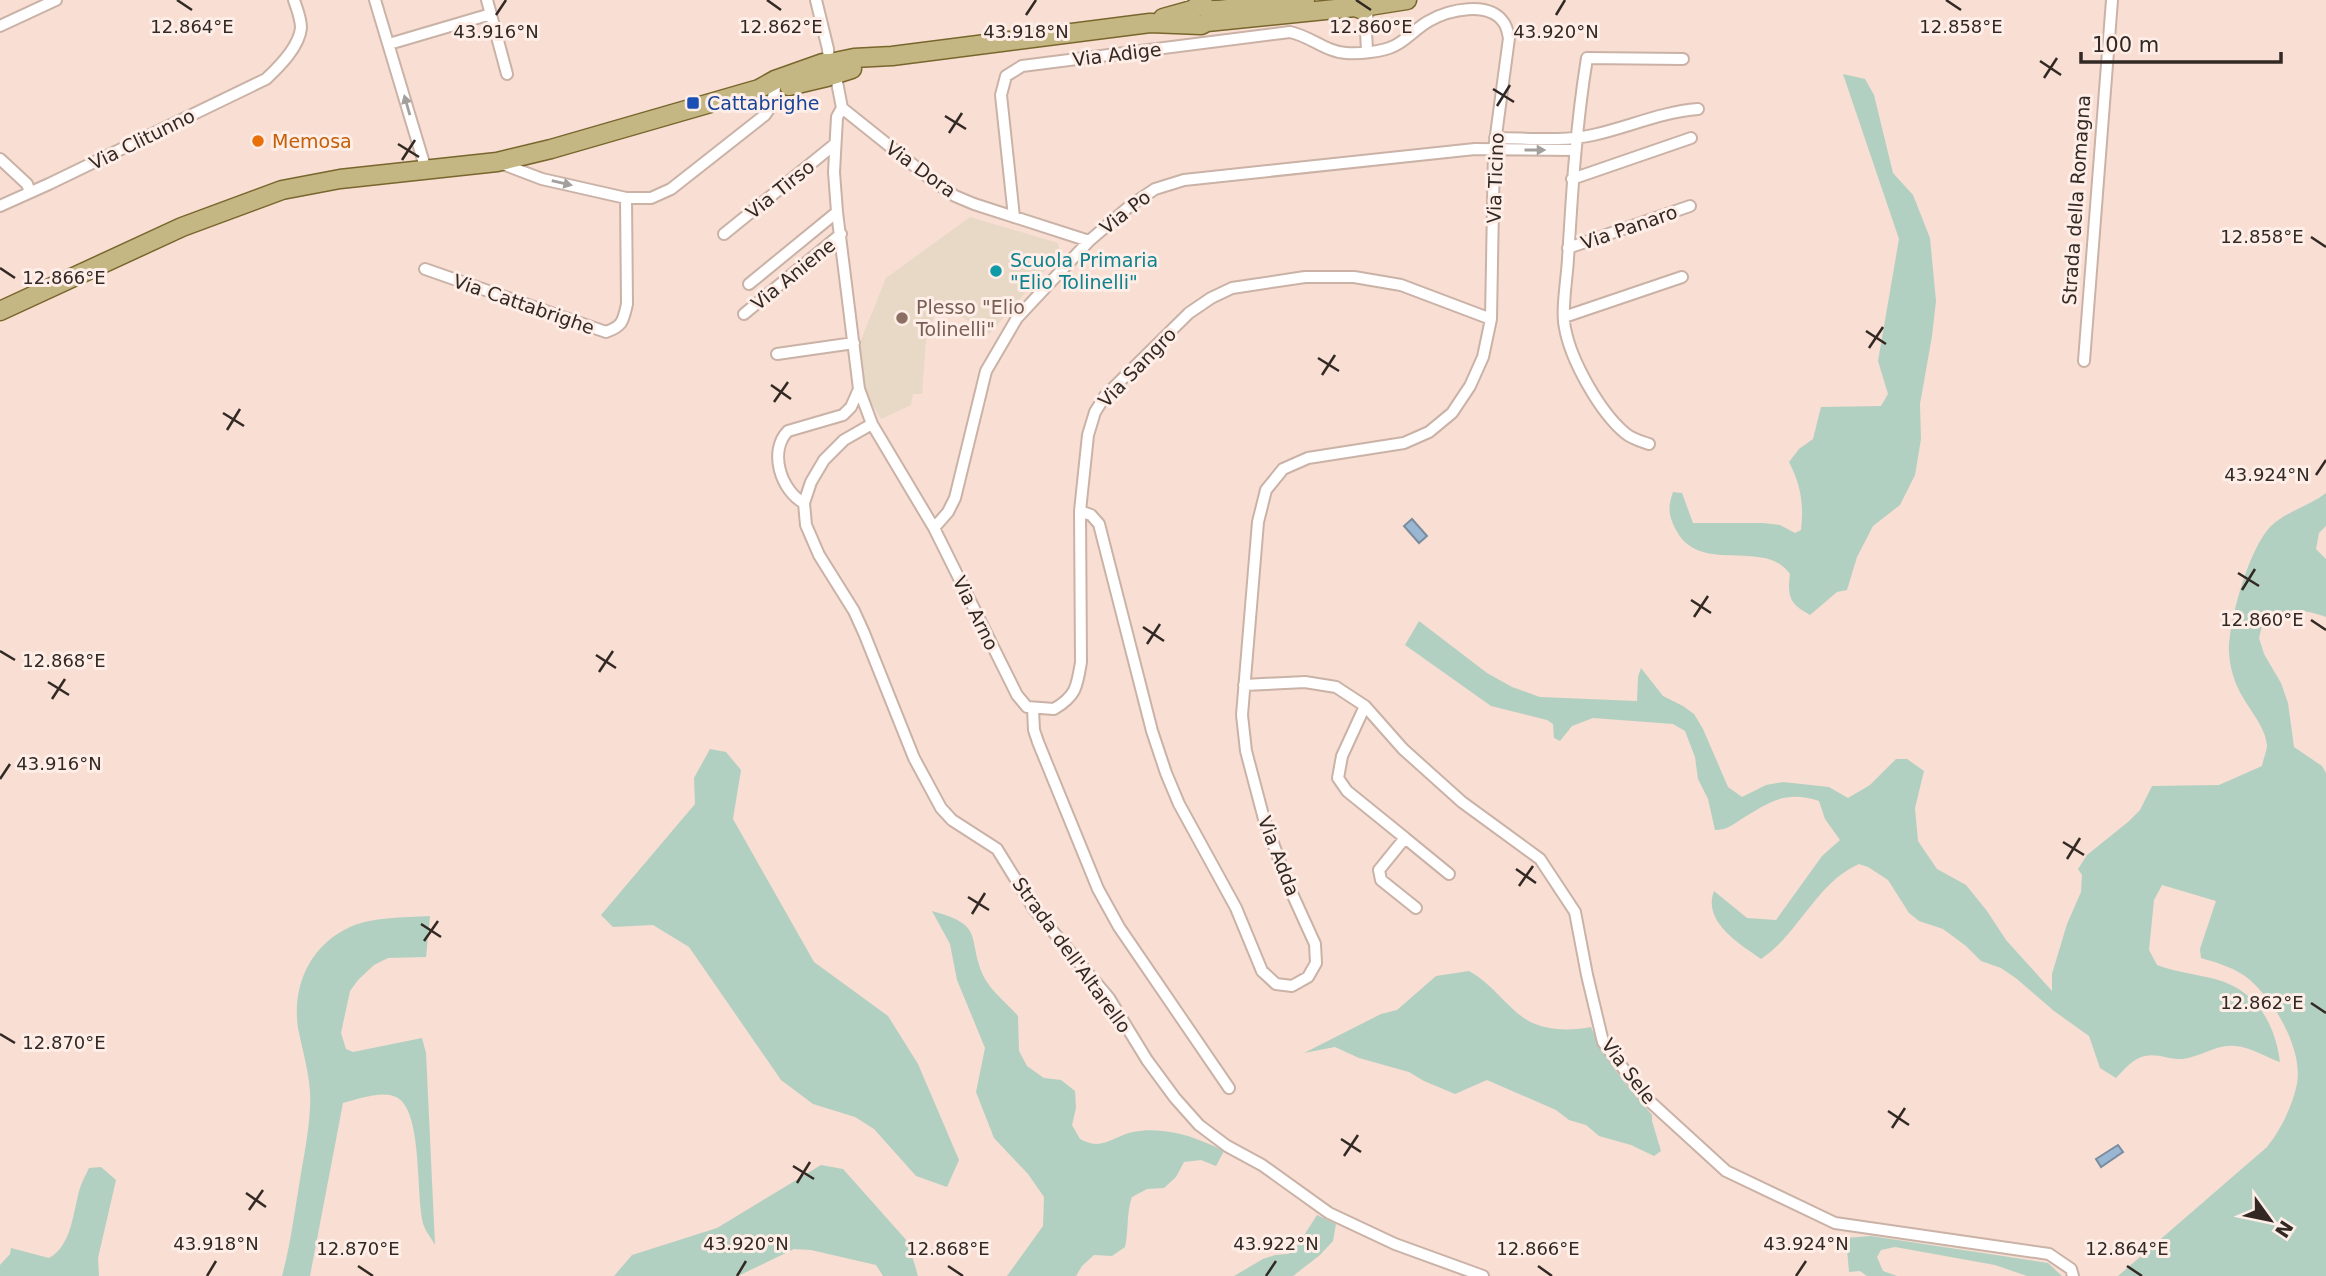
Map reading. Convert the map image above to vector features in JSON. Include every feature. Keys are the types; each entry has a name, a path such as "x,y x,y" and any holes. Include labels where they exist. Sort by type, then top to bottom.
{"main road":[{"path":"0,311 182,227 282,190 340,179 497,162 767,89 775,80 827,71 854,58 892,56 1150,23 1201,10 1305,0"},
{"path":"1201,10 1362,5 1407,0"}],"street":[{"path":"0,26 56,0"},
{"name":"Via Clitunno","path":"0,206 266,79 281,65 301,29 294,0"},
{"path":"375,0 426,170"},
{"path":"487,0 507,74"},
{"path":"816,0 828,48 829,87 841,105"},
{"name":"Strada della Romagna","path":"2084,361 2112,0"},
{"path":"1362,5 1367,51"},
{"name":"Via Ticino","path":"1367,51 1391,48 1446,13 1481,9 1496,15 1505,24 1509,38 1494,150 1491,319"},
{"path":"389,44 491,14"},
{"name":"Via Adige","path":"1014,217 1001,95 1006,76 1021,66 1290,32 1304,34 1331,49 1345,53 1367,51"},
{"name":"Via Panaro","path":"1649,444 1625,433 1592,393 1564,327 1572,179 1587,58 1683,59"},
{"path":"497,162 542,178 626,198 650,198 671,189 765,115 771,106 767,89"},
{"name":"Via Dora","path":"841,105 932,180 956,196 1089,241"},
{"name":"Via Arno","path":"841,105 837,117 834,172 859,389 872,424 934,528 1017,695 1021,702 1033,709"},
{"path":"1495,138 1576,138 1673,111 1698,109"},
{"path":"1572,179 1691,138"},
{"name":"Via Tirso","path":"724,234 835,144"},
{"name":"Via Po","path":"934,528 956,498 986,371 1017,318 1089,241 1155,188 1184,180 1475,149 1494,150"},
{"path":"1494,150 1575,150"},
{"path":"0,159 27,184 30,192"},
{"name":"Via Cattabrighe","path":"425,269 606,332 616,328 623,320 627,304 626,198"},
{"name":"Via Panaro","path":"1568,248 1689,206"},
{"path":"750,284 837,212"},
{"name":"Via Aniene","path":"744,314 841,234"},
{"name":"Via Sangro","path":"1033,709 1048,710 1064,704 1073,695 1078,683 1081,663 1080,511 1088,435 1095,412 1105,396 1189,313 1231,288 1305,277 1354,277 1401,285 1491,319"},
{"path":"1564,317 1682,277"},
{"name":"Via Adda","path":"1080,511 1091,515 1099,524 1152,731 1179,804 1236,908 1262,971 1276,984 1292,986 1308,977 1316,963 1315,944 1290,889 1264,819 1246,751 1242,715 1258,522 1266,490 1283,469 1308,458 1404,443 1429,432 1452,413 1470,386 1483,357 1491,319"},
{"path":"777,354 853,343"},
{"name":"Strada dell'Altarello","path":"859,389 851,407 843,415 788,431 781,438 778,449 779,468 788,490 794,498 804,503 806,525 819,555 854,611 914,758 941,808 952,820 997,849 1034,909 1109,998 1147,1060 1199,1125 1227,1146 1262,1165 1329,1213 1395,1244 1483,1276"},
{"path":"804,503 811,482 824,460 844,440 872,424"},
{"name":"Via Sele","path":"1244,685 1305,682 1336,687 1365,706 1402,749 1462,802 1540,859 1575,912 1603,1042 1645,1097 1726,1171 1835,1223 2049,1254 2071,1269 2073,1276"},
{"path":"1365,706 1342,756 1338,778 1347,791 1449,874"},
{"path":"1033,709 1034,730 1038,742 1098,888 1119,927 1229,1088"},
{"path":"1405,838 1379,870 1381,880 1416,908"}],"shaded area":[{"name":"Plesso \"Elio Tolinelli\"","path":"970,217 1058,243 1060,253 989,334 939,303 926,340 922,394 913,394 911,405 881,419 865,392 859,345 886,278"}],"green space":[{"path":"1843,74 1865,79 1874,95 1893,173 1913,195 1930,238 1936,301 1920,404 1921,439 1915,475 1900,505 1873,526 1857,557 1847,590 1837,592 1810,615 1791,599 1790,574 1779,563 1765,558 1699,551 1686,543 1675,528 1670,506 1673,492 1682,493 1693,523 1763,523 1780,525 1795,533 1801,530 1801,495 1789,462 1799,449 1813,439 1821,407 1881,406 1888,394 1878,361 1899,239"},
{"path":"2326,493 2326,526 2319,533 2316,549 2326,559 2326,617 2301,611 2279,614 2263,622 2259,638 2288,703 2294,747 2322,766 2326,773 2326,1276 2118,1276 2267,1147 2277,1133 2295,1093 2298,1070 2296,1056 2285,1027 2269,1001 2245,976 2227,966 2201,958 2200,949 2216,901 2162,885 2154,900 2149,950 2157,965 2215,979 2242,991 2268,1021 2274,1034 2280,1062 2247,1048 2228,1046 2183,1059 2155,1055 2141,1057 2116,1078 2100,1068 2089,1036 2001,968 1981,961 1943,929 1919,921 1909,913 1888,880 1868,867 1859,864 1831,883 1786,936 1761,959 1734,939 1718,922 1713,913 1714,891 1747,918 1776,920 1822,856 1840,840 1825,819 1819,801 1787,797 1760,808 1728,827 1715,830 1708,799 1698,779 1695,757 1685,731 1673,724 1593,718 1572,726 1560,741 1554,738 1553,724 1547,720 1491,706 1405,645 1419,621 1487,673 1512,687 1540,697 1637,701 1641,668 1663,696 1694,714 1728,787 1742,797 1766,785 1783,782 1829,787 1848,798 1870,785 1896,759 1907,759 1924,771 1915,808 1918,841 1937,869 1966,885 2006,940 2052,991 2052,974 2067,924 2081,892 2082,875 2078,869 2087,855 2140,810 2152,786 2219,785 2262,766 2267,747 2266,738 2241,695 2233,675 2229,651 2232,621 2248,567 2263,536 2284,516"},
{"path":"710,749 726,752 741,770 733,819 814,962 888,1016 918,1064 959,1160 947,1187 916,1176 874,1129 855,1117 813,1104 781,1080 689,947 653,925 613,927 601,915 695,804 694,778"},
{"path":"932,911 961,922 968,928 985,979 1018,1016 1019,1051 1027,1066 1044,1078 1061,1080 1075,1091 1076,1108 1072,1125 1080,1139 1101,1144 1133,1132 1157,1130 1191,1137 1224,1151 1216,1166 1201,1160 1184,1162 1176,1177 1164,1188 1147,1189 1132,1197 1125,1247 1112,1256 1094,1255 1076,1276 1007,1276 1043,1226 1044,1197 1028,1174 994,1138 976,1092 985,1048 957,980 950,944"},
{"path":"430,916 426,957 388,958 374,965 350,991 341,1033 346,1049 353,1052 422,1038 426,1053 435,1245 425,1228 421,1214 415,1137 405,1105 390,1095 370,1096 343,1103 310,1276 282,1276 292,1231 309,1117 310,1087 297,1013 306,970 322,947 333,937 355,925 387,918"},
{"path":"1469,971 1534,1024 1559,1029 1591,1027 1610,1063 1652,1115 1661,1151 1654,1156 1631,1145 1599,1136 1586,1125 1569,1120 1556,1110 1487,1080 1455,1094 1409,1072 1359,1058 1335,1047 1304,1053 1381,1014 1397,1010 1436,976"},
{"path":"821,1165 843,1169 908,1242 918,1276 883,1276 876,1265 811,1250 794,1249 738,1276 614,1276 632,1255 717,1228"},
{"path":"101,1167 116,1180 98,1258 99,1276 0,1276 0,1265 10,1254 11,1248 49,1258 57,1252 67,1237 80,1188 89,1168"},
{"path":"1317,1215 1336,1224 1333,1241 1293,1276 1234,1276 1263,1259 1294,1251"},
{"path":"1871,1236 2048,1263 2062,1276 2027,1276 1995,1265 1895,1247 1881,1250 1877,1257 1883,1271 1897,1276 1867,1276 1860,1271 1849,1272 1846,1238"}],"water":[{"path":"1412,519 1427,536 1419,543 1404,526"},
{"path":"2118,1145 2123,1152 2101,1167 2096,1159"}],"place":[{"name":"Cattabrighe","path":"693,103"},
{"name":"Memosa","path":"258,141"},
{"name":"Scuola Primaria \"Elio Tolinelli\"","path":"996,271"},
{"name":"Plesso \"Elio Tolinelli\"","path":"902,318"}]}
